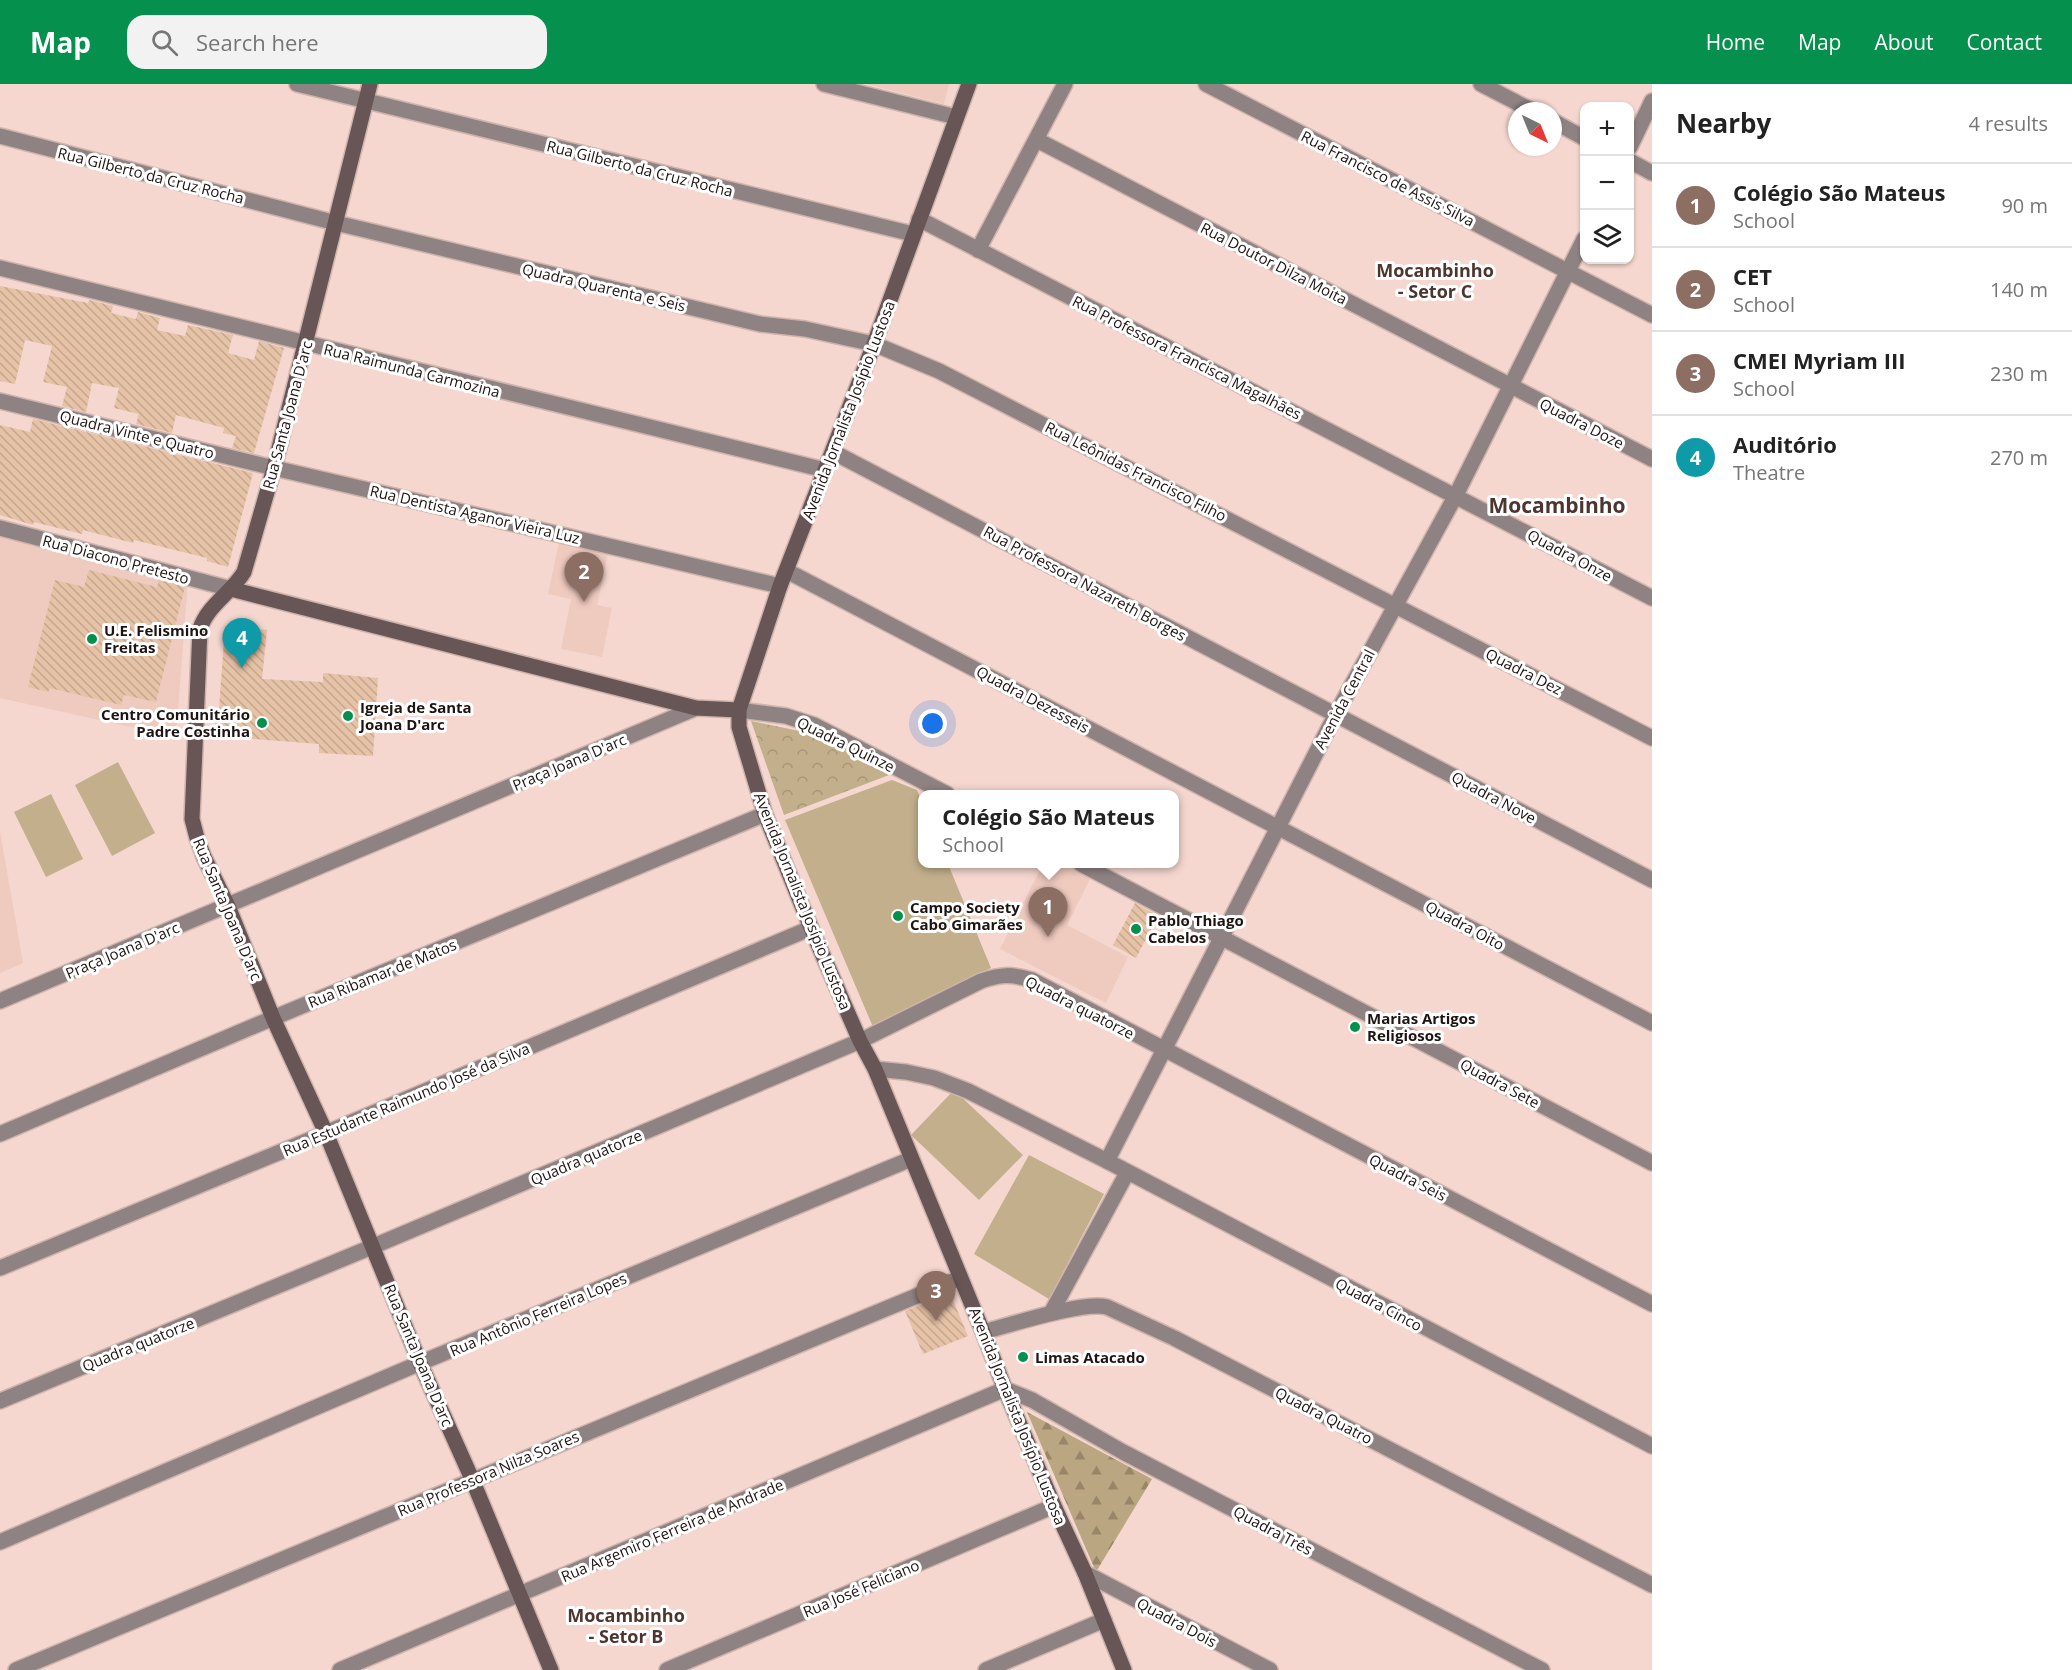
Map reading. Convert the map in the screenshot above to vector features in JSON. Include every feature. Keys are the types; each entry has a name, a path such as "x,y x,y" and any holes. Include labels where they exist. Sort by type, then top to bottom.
{"street":[{"name":"Rua Gilberto da Cruz Rocha","path":"297,84 914,234"},
{"name":"Rua Santa Joana D'arc","path":"370,84 274,468 244,572 206,616 200,629 192,810 197,838 228,906 273,1018 326,1133 420,1363 472,1479 551,1670"},
{"path":"824,84 956,117"},
{"name":"Avenida Jornalista Josípio Lustosa","path":"969,84 874,344 780,586 739,710 739,727 765,814 811,928 860,1041 875,1069 1005,1389 1085,1573 1124,1670"},
{"path":"978,250 1065,84"},
{"name":"Rua Francisco de Assis Silva","path":"1206,84 1652,315"},
{"path":"1481,84 1516,102"},
{"path":"1634,137 1652,101"},
{"path":"1562,126 1580,136"},
{"name":"Rua Gilberto da Cruz Rocha","path":"0,136 336,223"},
{"name":"Rua Doutor Dilza Moita","path":"1037,140 1512,387"},
{"path":"1634,164 1652,173"},
{"name":"Rua Professora Francisca Magalhães","path":"919,219 1456,495"},
{"name":"Quadra Quarenta e Seis","path":"336,223 760,324 805,329 874,344"},
{"name":"Avenida Central","path":"1107,1161 1336,714 1456,495 1512,387 1580,248"},
{"name":"Rua Raimunda Carmozina","path":"0,268 825,470"},
{"name":"Rua Leônidas Francisco Filho","path":"874,344 939,371 1395,604"},
{"name":"Quadra Doze","path":"1512,387 1652,459"},
{"name":"Quadra Vinte e Quatro","path":"0,400 274,468"},
{"name":"Rua Professora Nazareth Borges","path":"833,452 1336,714"},
{"name":"Rua Dentista Aganor Vieira Luz","path":"274,468 780,586"},
{"name":"Quadra Onze","path":"1456,495 1652,598"},
{"name":"Rua Diacono Pretesto","path":"0,528 231,589"},
{"name":"Quadra Dezesseis","path":"787,571 1278,827"},
{"path":"231,589 696,708 739,710"},
{"name":"Quadra Dez","path":"1395,604 1652,738"},
{"name":"Praça Joana D'arc","path":"0,1001 696,708"},
{"name":"Quadra Quinze","path":"739,710 786,716 814,725 938,790"},
{"name":"Quadra Nove","path":"1336,714 1652,880"},
{"name":"Rua Ribamar de Matos","path":"0,1134 765,814"},
{"name":"Quadra Oito","path":"1278,827 1652,1023"},
{"path":"1089,868 1221,936"},
{"name":"Rua Estudante Raimundo José da Silva","path":"0,1268 811,928"},
{"name":"Quadra Sete","path":"1221,936 1652,1163"},
{"name":"Quadra quatorze","path":"0,1401 860,1041 981,981 998,975 1011,974 1032,980 1164,1051"},
{"name":"Quadra Seis","path":"1164,1051 1652,1304"},
{"path":"875,1069 933,1078 968,1091 1107,1161"},
{"name":"Rua Antônio Ferreira Lopes","path":"0,1542 420,1363 911,1159"},
{"name":"Quadra Cinco","path":"1107,1161 1652,1446"},
{"path":"1051,1314 1127,1173"},
{"name":"Rua Professora Nilza Soares","path":"16,1670 960,1278"},
{"name":"Quadra Quatro","path":"983,1332 1051,1314 1098,1305 1141,1321 1652,1585"},
{"name":"Rua Argemiro Ferreira de Andrade","path":"339,1670 1005,1389"},
{"name":"Quadra Três","path":"1005,1389 1026,1397 1123,1452 1542,1670"},
{"name":"Rua José Feliciano","path":"667,1670 1054,1506"},
{"name":"Quadra Dois","path":"1085,1573 1270,1670"},
{"path":"986,1670 1104,1620"}],"shaded area":[{"path":"867,84 949,84 944,104"},
{"name":"U.E. Felismino Freitas","path":"0,532 188,580 176,737 0,698"},
{"path":"559,542 608,552 597,605 612,608 602,657 561,649 571,599 548,594"},
{"path":"0,831 23,963 0,973"},
{"path":"1041,868 1072,868 1091,877 1067,925 1128,957 1106,1003 1000,949"}],"green space":[{"path":"751,721 814,734 889,775 784,815"},
{"path":"118,762 155,833 112,856 75,785"},
{"name":"Campo Society Cabo Gimarães","path":"892,780 917,790 918,868 950,868 991,968 873,1027 785,820"},
{"path":"51,794 83,859 46,877 14,812"},
{"path":"954,1090 1023,1155 979,1200 911,1135"},
{"path":"1029,1155 1104,1194 1049,1299 974,1254"},
{"path":"1027,1412 1152,1479 1096,1572"}],"building":[{"path":"0,286 88,303 89,300 113,306 111,313 136,319 138,312 160,318 157,330 185,336 188,325 233,335 228,353 254,360 259,341 284,348 254,453 232,448 236,436 223,433 224,428 176,415 172,433 136,424 139,414 114,408 119,388 92,383 86,412 62,406 67,387 43,382 52,346 25,340 15,384 0,381"},
{"path":"33,419 253,473 228,567 207,561 207,558 134,540 133,543 83,530 82,534 34,522 33,525 0,515 0,425 30,432"},
{"path":"89,570 157,587 159,580 185,587 156,702 124,695 121,705 50,688 48,692 28,687 55,580 84,587"},
{"path":"225,626 267,630 262,679 323,682 323,673 378,678 373,756 319,753 319,744 215,736"},
{"name":"Pablo Thiago Cabelos","path":"1135,903 1158,916 1136,958 1113,945"},
{"path":"950,1293 968,1336 923,1354 905,1311"}],"place":[{"name":"CET","path":"584,602"},
{"name":"U.E. Felismino Freitas","path":"92,639"},
{"name":"Auditório","path":"242,668"},
{"name":"Igreja de Santa Joana D'arc","path":"348,716"},
{"name":"Centro Comunitário Padre Costinha","path":"262,723"},
{"name":"Campo Society Cabo Gimarães","path":"898,916"},
{"name":"Pablo Thiago Cabelos","path":"1136,929"},
{"name":"Colégio São Mateus","path":"1048,937"},
{"name":"Marias Artigos Religiosos","path":"1355,1027"},
{"name":"CMEI Myriam III","path":"936,1321"},
{"name":"Limas Atacado","path":"1023,1357"}],"district":[{"name":"Mocambinho - Setor C","path":"1435,280"},
{"name":"Mocambinho","path":"1557,505"},
{"name":"Mocambinho - Setor B","path":"626,1625"}]}
